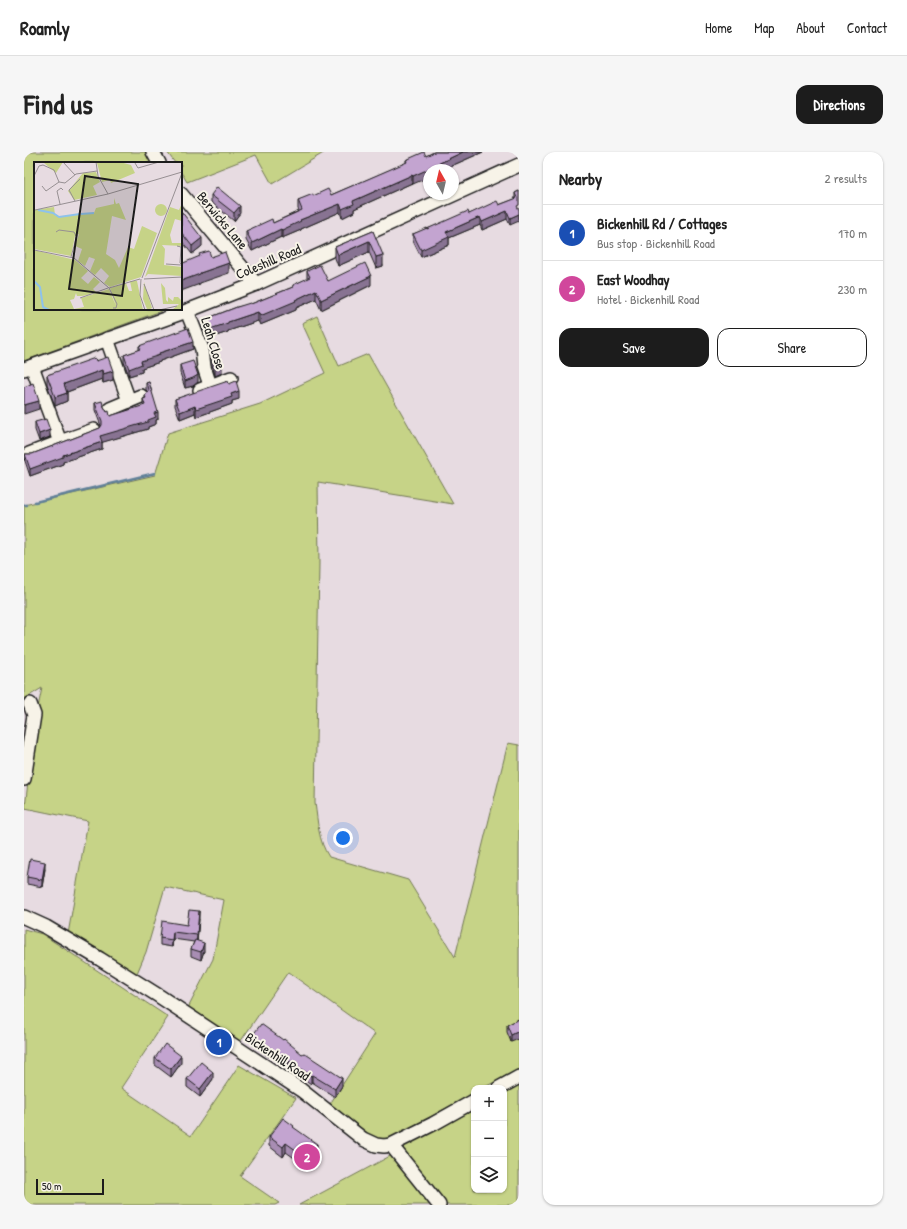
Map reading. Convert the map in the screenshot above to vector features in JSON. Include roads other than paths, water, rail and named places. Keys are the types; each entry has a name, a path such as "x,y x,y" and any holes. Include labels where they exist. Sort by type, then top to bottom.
{"street":[{"path":"153,152 159,162"},
{"name":"Coleshill Road","path":"28,367 188,311 256,284 519,166"},
{"name":"Berwicks Lane","path":"182,195 256,284"},
{"name":"Leah Close","path":"188,311 202,350 205,387 231,378"},
{"path":"107,339 129,401"},
{"path":"28,367 60,442"},
{"path":"110,409 141,396"},
{"path":"29,454 94,430"},
{"path":"24,779 34,714 30,704"},
{"name":"Bickenhill Road","path":"24,917 46,927 166,1000 301,1090 363,1139 376,1145 391,1145"},
{"path":"504,1085 519,1077"},
{"path":"439,1205 391,1145 471,1103"}],"waterway":[{"path":"35,502 155,473"}],"place":[{"name":"Bickenhill Rd / Cottages","path":"219,1042"},
{"name":"East Woodhay","path":"307,1157"}]}
